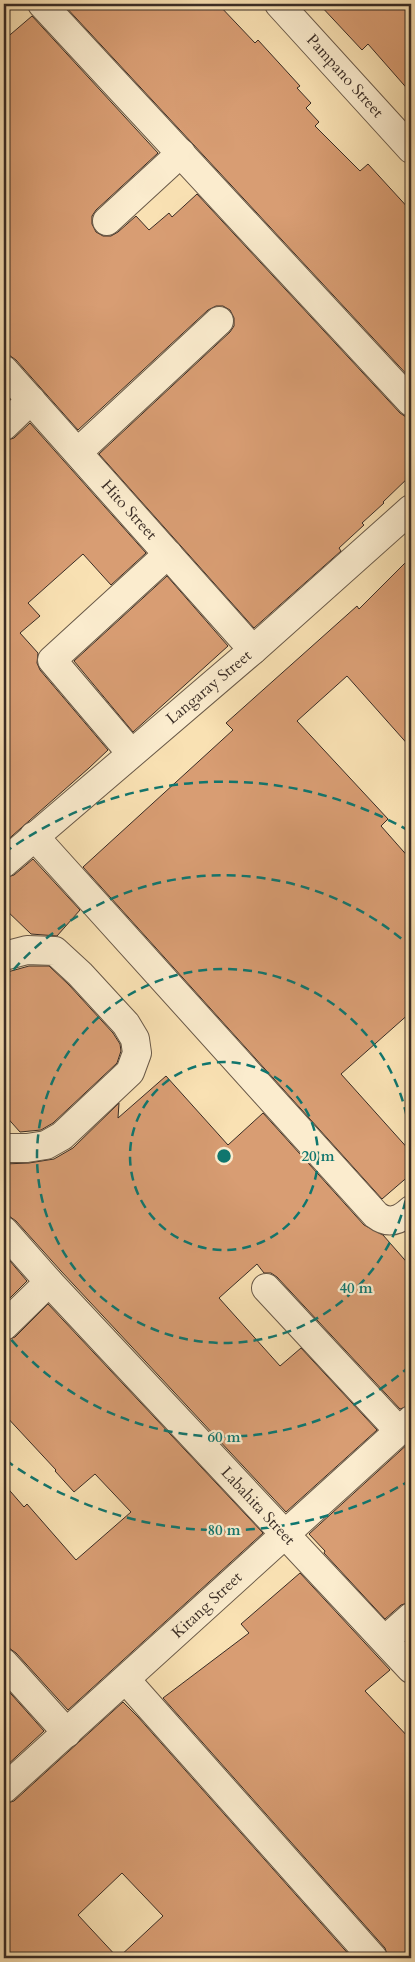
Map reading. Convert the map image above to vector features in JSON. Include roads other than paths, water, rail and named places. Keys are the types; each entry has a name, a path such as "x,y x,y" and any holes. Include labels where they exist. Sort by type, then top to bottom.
{"street":[{"path":"42,4 411,402"},
{"name":"Pampano Street","path":"279,4 411,149"},
{"path":"107,221 181,153"},
{"path":"78,452 219,321"},
{"name":"Hito Street","path":"4,370 253,650"},
{"path":"4,426 32,400"},
{"name":"Langaray Street","path":"4,863 253,650 411,509"},
{"path":"131,753 52,660 168,554"},
{"path":"34,836 376,1215 389,1221 396,1220 411,1210"},
{"path":"4,956 27,950 55,951 80,974 126,1024 135,1039 137,1053 130,1072 62,1136 46,1145 27,1148 4,1148"},
{"name":"Labahita Street","path":"4,1231 49,1282 411,1669"},
{"path":"4,1326 49,1282"},
{"path":"266,1288 405,1426"},
{"name":"Kitang Street","path":"4,1790 405,1426"},
{"path":"385,1640 411,1617"},
{"path":"4,1663 67,1733"},
{"path":"126,1680 373,1958"}]}
